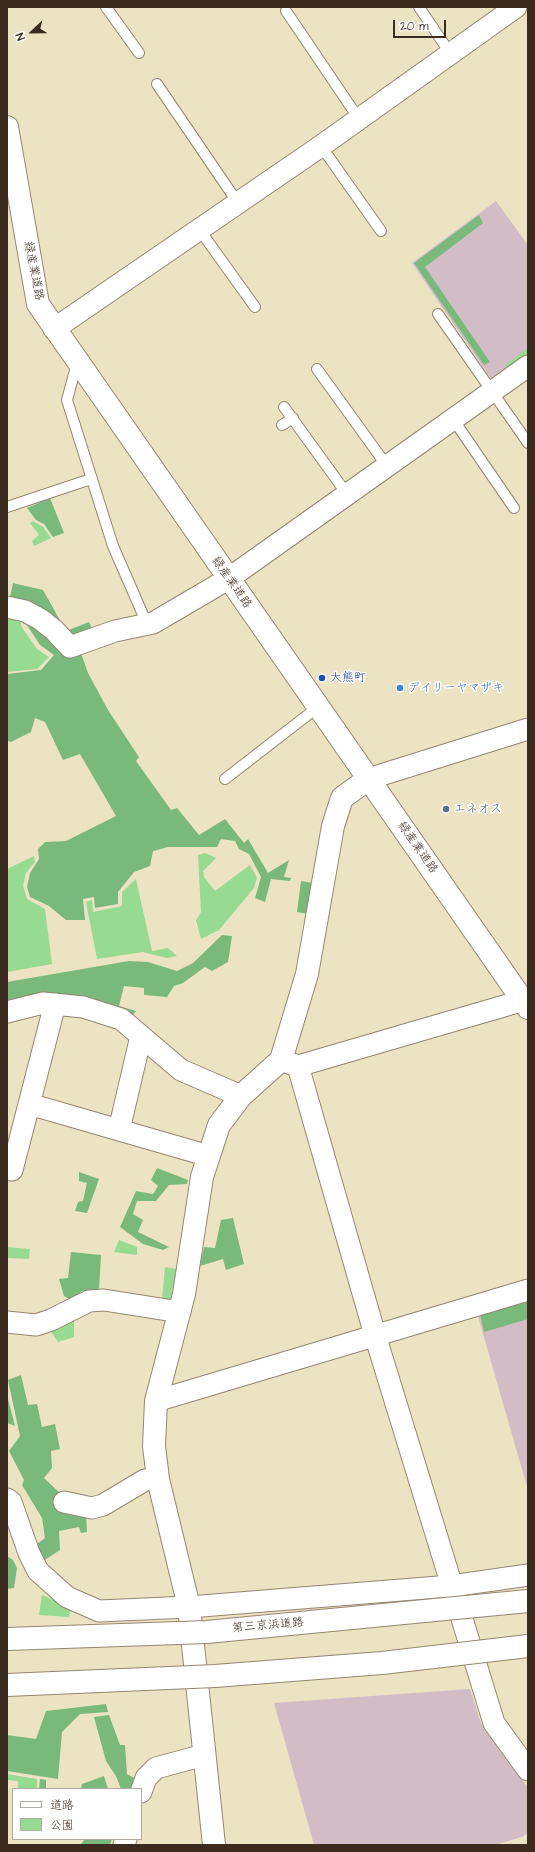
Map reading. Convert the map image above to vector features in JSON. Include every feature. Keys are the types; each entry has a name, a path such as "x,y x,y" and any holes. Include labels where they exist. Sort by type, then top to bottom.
{"main road":[{"name":"緑産業道路","path":"7,127 38,304 228,579 526,1002"},
{"path":"214,1845 189,1607 158,1479 154,1446 156,1401 184,1294 202,1177 219,1125 241,1096 290,1063 333,826 342,798 368,779"},
{"name":"第三京浜道路","path":"7,1640 207,1632 528,1601"},
{"path":"382,1663 528,1646"},
{"path":"7,1685 215,1676 382,1663 528,1654"}],"street":[{"path":"54,329 321,146 516,7"},
{"path":"7,607 25,611 40,619 54,630 70,647 116,631 153,623 228,579 528,366"},
{"path":"368,779 528,729"},
{"path":"526,1002 290,1063 494,1723 527,1766"},
{"path":"7,1012 43,1003 83,1007 121,1019 181,1070 241,1096"},
{"path":"12,1170 55,1004"},
{"path":"119,1130 141,1036"},
{"path":"29,1104 209,1156"},
{"path":"156,1401 528,1290"},
{"path":"7,1322 36,1325 51,1320 89,1301 104,1300 180,1312"},
{"path":"64,1502 92,1508 103,1505 145,1480 158,1479"},
{"path":"7,1499 11,1502 29,1553 38,1571 67,1597 99,1611 189,1607 451,1586 528,1575"},
{"path":"142,1789 146,1778 156,1768 204,1755"}],"lane":[{"path":"106,7 139,53"},
{"path":"419,7 450,54"},
{"path":"286,11 359,119"},
{"path":"157,84 238,203"},
{"path":"321,146 381,231"},
{"path":"200,229 255,307"},
{"path":"438,314 528,443"},
{"path":"78,362 67,400 113,546 146,624"},
{"path":"317,369 387,466"},
{"path":"284,407 347,494"},
{"path":"282,425 293,418"},
{"path":"453,419 514,508"},
{"path":"7,507 91,479"},
{"path":"225,779 318,707"}],"shaded area":[{"path":"496,201 528,245 528,355 492,380 412,263"},
{"path":"528,1298 528,1490 477,1313"},
{"path":"470,1689 481,1723 528,1788 528,1833 522,1837 495,1845 314,1845 274,1703"}],"green space":[{"path":"479,215 483,223 425,267 490,362 484,365 414,263"},
{"path":"528,348 528,356 509,370 505,365"},
{"path":"50,498 64,533 53,537 44,524 36,520 27,508"},
{"path":"33,521 43,527 51,538 34,546 32,541 39,535 30,523"},
{"path":"13,583 43,590 66,631 89,622 94,633 70,642 9,602"},
{"path":"7,615 21,618 21,626 37,649 49,657 37,669 7,672"},
{"path":"25,622 79,647 88,673 108,710 139,757 136,761 171,810 177,808 199,835 225,819 244,843 248,839 268,873 289,860 284,877 291,878 290,881 271,879 265,902 255,898 261,877 249,854 239,849 235,841 221,839 217,847 168,847 153,851 150,866 134,872 118,892 118,904 95,908 94,897 83,899 85,920 66,920 49,906 30,897 27,887 30,873 39,859 38,849 45,842 66,841 116,816 80,754 63,760 45,722 35,718 31,732 11,742 7,741 7,674 41,670 54,655 40,645"},
{"path":"205,853 216,858 203,871 204,877 215,891 250,865 257,878 254,888 219,930 201,939 196,920 201,912 198,855"},
{"path":"34,856 35,862 26,873 23,886 27,899 45,909 52,964 7,972 7,869"},
{"path":"136,879 152,951 168,948 177,956 167,958 143,952 97,959 86,902 92,900 93,912 122,906 122,892"},
{"path":"301,881 313,883 308,914 297,912"},
{"path":"222,935 232,936 228,962 212,971 205,967 183,983 174,986 167,997 144,995 144,988 124,986 119,1006 136,1011 130,1019 7,1008 7,982 129,961 148,962 177,971 193,963"},
{"path":"157,1168 188,1180 187,1184 169,1185 156,1201 137,1201 133,1214 143,1220 138,1232 169,1247 163,1250 143,1244 120,1227 136,1191 153,1194 158,1186 151,1180"},
{"path":"79,1172 99,1179 87,1213 75,1211 78,1202 83,1201 87,1183 79,1181"},
{"path":"233,1218 244,1264 226,1270 223,1259 200,1266 204,1247 215,1248 221,1220"},
{"path":"119,1240 137,1247 137,1255 114,1252"},
{"path":"7,1247 30,1249 29,1259 7,1258"},
{"path":"71,1252 101,1255 99,1290 82,1291 71,1300 64,1296 59,1279 68,1278"},
{"path":"165,1267 177,1269 170,1302 162,1300"},
{"path":"528,1302 528,1319 484,1332 480,1314"},
{"path":"74,1316 74,1337 58,1342 49,1329"},
{"path":"21,1375 28,1405 37,1404 42,1427 55,1424 60,1449 51,1451 52,1468 44,1478 86,1514 87,1532 81,1533 79,1527 59,1531 60,1550 40,1563 33,1547 45,1538 42,1518 22,1485 24,1480 9,1451 20,1436 8,1380"},
{"path":"7,1395 15,1426 7,1423"},
{"path":"7,1556 13,1560 17,1568 14,1588 7,1589"},
{"path":"42,1595 71,1607 69,1617 39,1615"},
{"path":"106,1704 108,1712 80,1714 62,1732 58,1779 7,1771 7,1735 36,1739 46,1711"},
{"path":"109,1715 120,1745 125,1745 127,1774 136,1779 133,1788 121,1788 116,1776 106,1761 94,1717"},
{"path":"7,1774 37,1779 37,1788 18,1788 18,1781 7,1780"},
{"path":"104,1776 108,1788 81,1788 82,1784"},
{"path":"40,1779 46,1780 46,1788 39,1788"},
{"path":"84,1840 112,1840 110,1845 80,1845"}],"place":[{"name":"大熊町","path":"322,678"},
{"name":"デイリーヤマザキ","path":"400,688"},
{"name":"エネオス","path":"446,809"}]}
